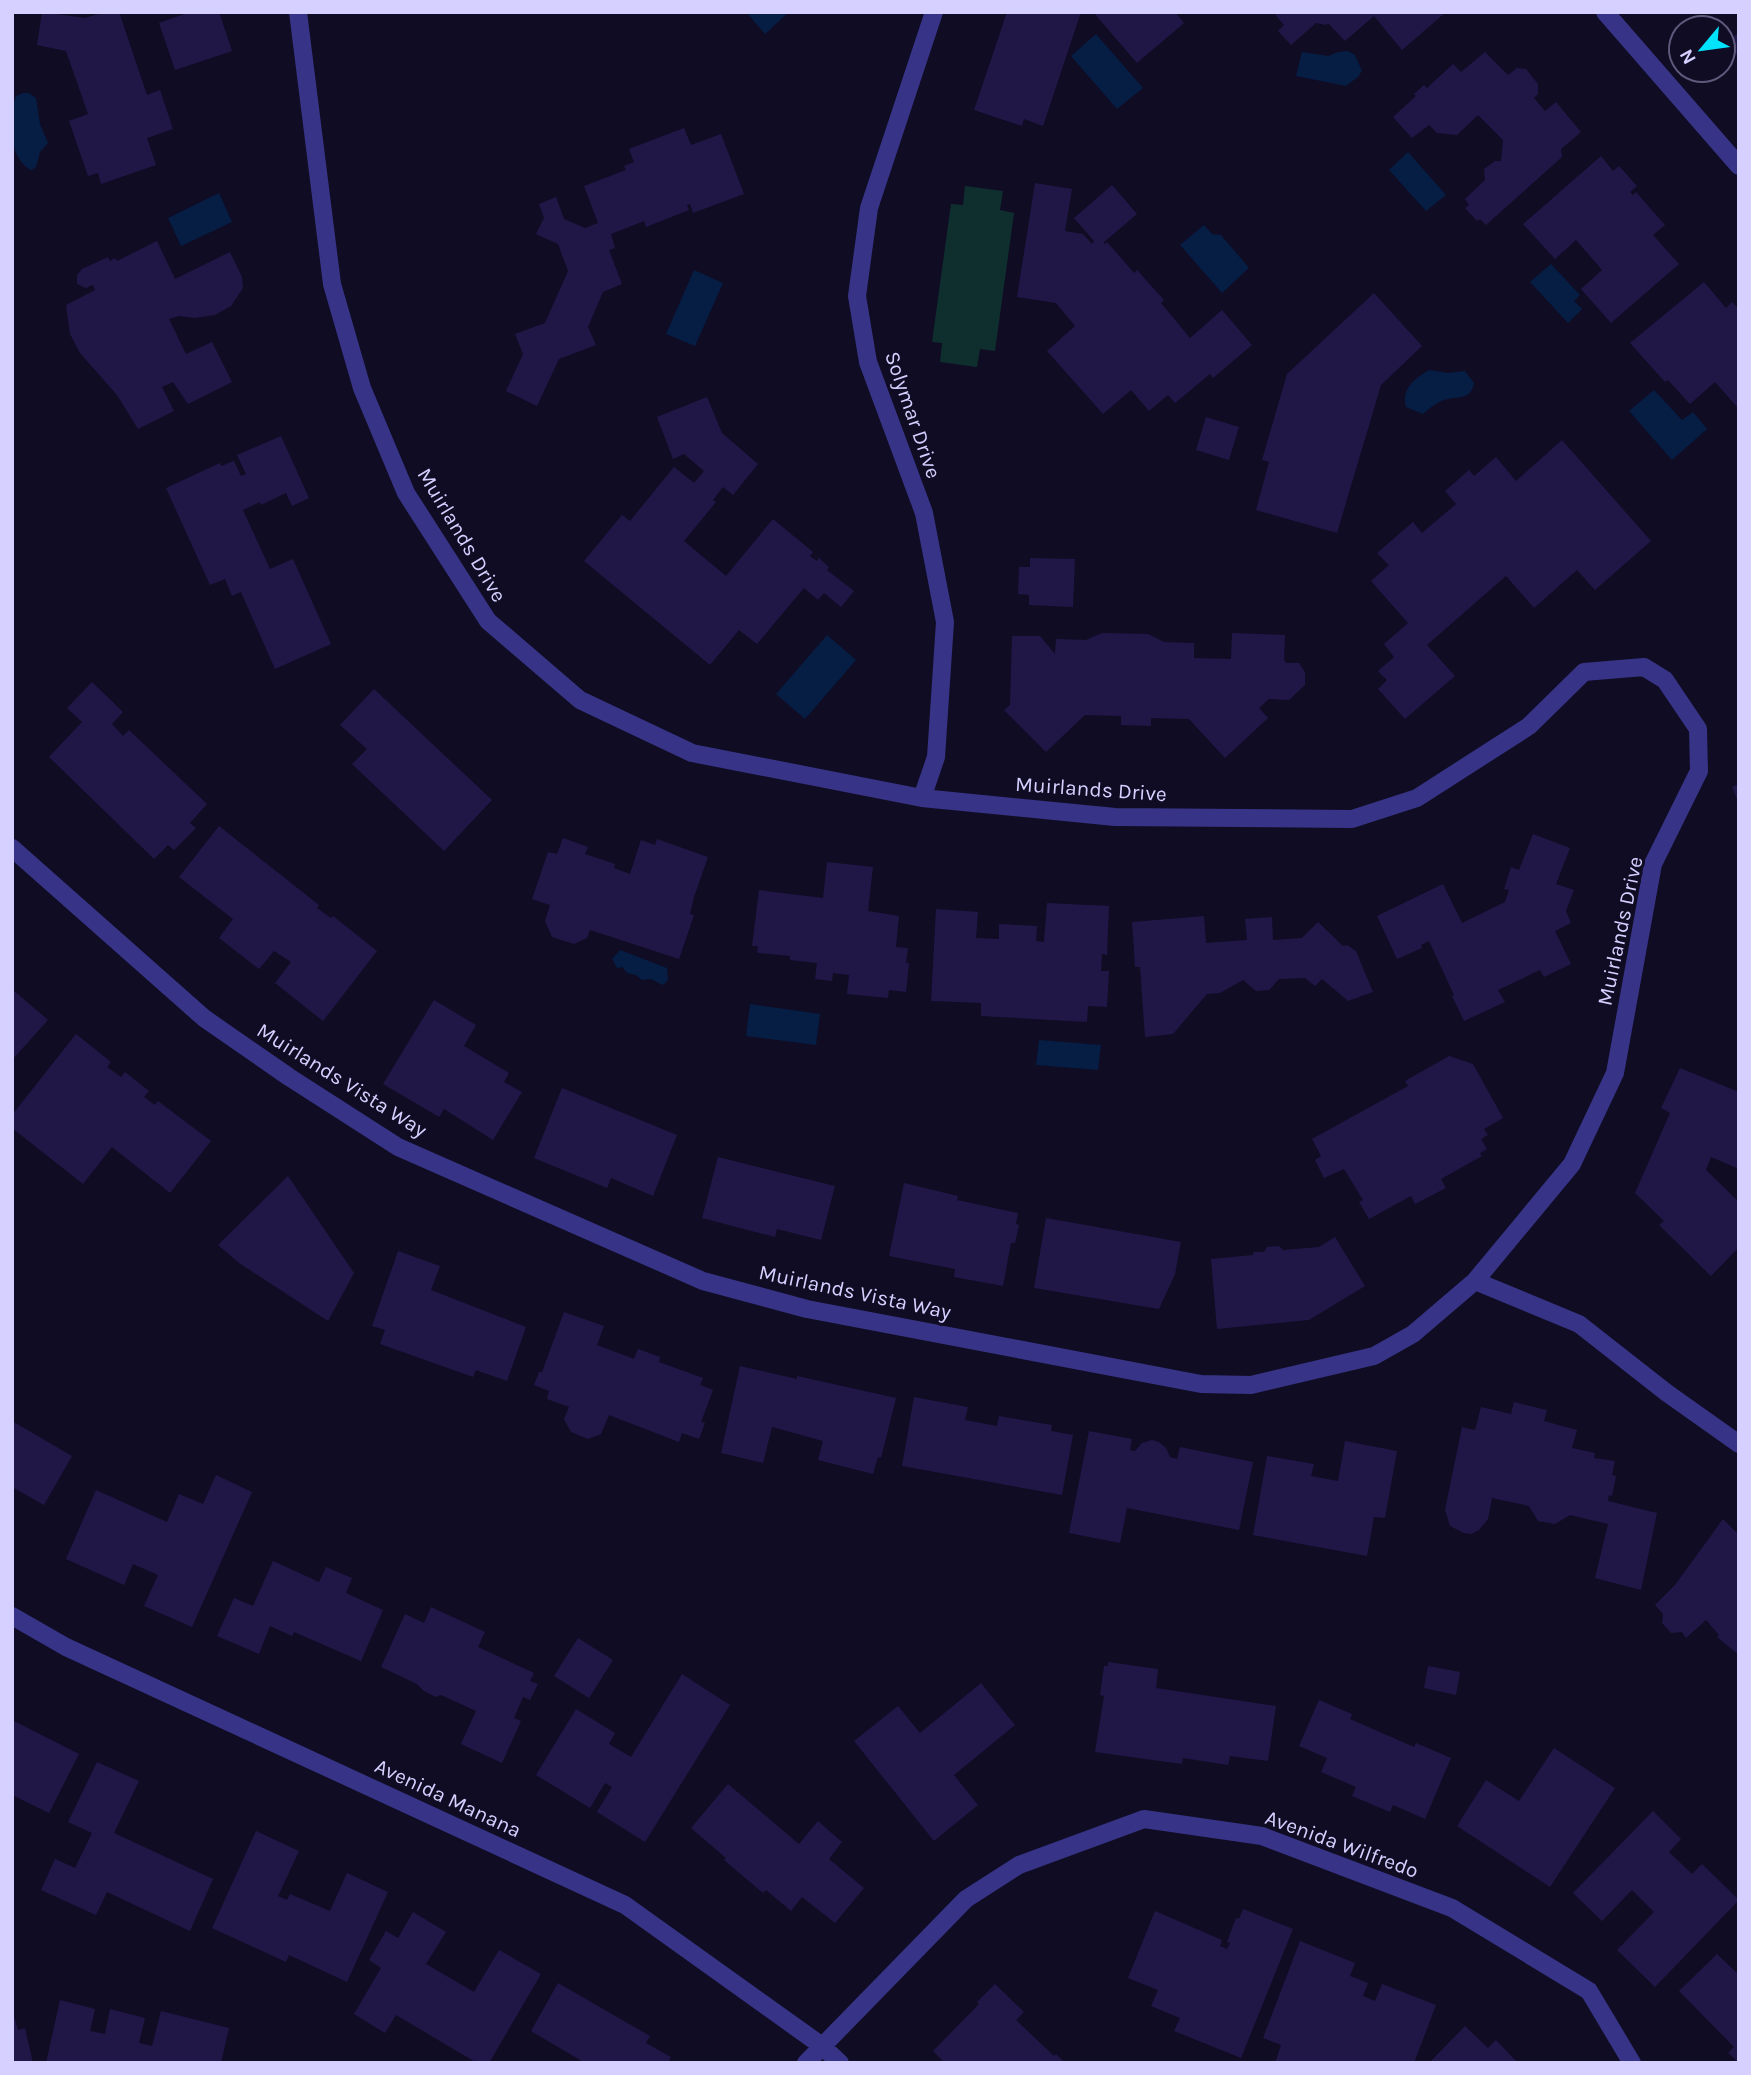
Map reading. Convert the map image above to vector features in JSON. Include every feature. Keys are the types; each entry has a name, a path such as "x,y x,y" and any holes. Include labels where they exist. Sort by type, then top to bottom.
{"street":[{"name":"Muirlands Drive","path":"298,12 332,284 362,388 406,493 488,621 580,700 692,753 922,798 1115,817 1352,819 1417,798 1529,726 1584,672 1644,667 1665,680 1698,729 1699,771 1653,864 1615,1073 1572,1164 1475,1281"},
{"name":"Solymar Drive","path":"922,798 936,757 945,622 924,513 868,362 857,296 869,208 934,12"},
{"path":"1605,12 1739,166"},
{"name":"Muirlands Vista Way","path":"12,848 204,1018 398,1147 703,1281 820,1312 1201,1384 1251,1385 1374,1356 1413,1334 1475,1281"},
{"path":"1475,1281 1578,1324 1667,1393 1739,1444"},
{"name":"Avenida Manana","path":"12,1616 66,1647 625,1905 822,2046 840,2063"},
{"name":"Avenida Wilfredo","path":"806,2063 966,1899 1019,1865 1144,1819 1262,1836 1452,1908 1589,1991 1632,2063"}],"green space":[{"path":"965,186 1003,191 1000,210 1014,213 995,351 980,349 977,367 940,362 942,343 932,342 951,204 963,205"}],"water":[{"path":"746,12 789,12 765,34"},
{"path":"1096,34 1143,88 1117,109 1071,56"},
{"path":"1348,51 1355,55 1362,71 1346,86 1296,76 1302,52 1328,56"},
{"path":"29,93 36,98 40,124 48,143 40,152 36,167 31,170 18,156 12,136 13,105 16,96"},
{"path":"1408,152 1446,195 1426,211 1389,170"},
{"path":"219,193 232,222 181,246 168,218"},
{"path":"1204,225 1212,234 1221,235 1249,268 1222,293 1180,245"},
{"path":"1551,264 1580,295 1574,301 1582,309 1568,323 1530,282"},
{"path":"694,270 723,283 695,346 666,334"},
{"path":"1429,370 1448,373 1465,371 1474,383 1470,393 1437,403 1423,414 1406,407 1405,395 1410,385"},
{"path":"1654,390 1682,420 1693,412 1707,429 1672,460 1629,411"},
{"path":"827,635 856,660 805,719 776,694"},
{"path":"620,950 667,968 668,980 663,985 651,979 642,980 627,973 622,967 617,968 612,959"},
{"path":"750,1004 820,1014 816,1045 746,1036"},
{"path":"1039,1040 1101,1045 1098,1070 1036,1065"}],"building":[{"path":"42,12 85,18 105,12 119,12 147,95 160,90 173,129 147,138 156,165 101,184 98,173 88,176 69,121 88,114 66,51 37,45"},
{"path":"190,12 219,12 232,51 175,70 159,23"},
{"path":"1007,12 1081,12 1043,126 1024,119 1022,126 974,110"},
{"path":"1093,12 1175,12 1184,23 1137,63"},
{"path":"1273,12 1446,12 1402,50 1374,16 1345,41 1328,23 1316,23 1291,45 1278,31 1284,25"},
{"path":"1739,32 1739,57 1737,55"},
{"path":"1485,52 1508,75 1517,68 1526,69 1538,84 1538,94 1534,98 1545,111 1556,102 1581,132 1561,149 1562,157 1486,225 1480,219 1477,221 1465,208 1469,205 1465,199 1485,180 1484,169 1495,161 1501,161 1503,140 1478,115 1457,135 1437,133 1429,125 1412,138 1393,117 1424,85 1427,88 1453,64 1461,72"},
{"path":"684,128 691,145 721,134 744,194 693,213 690,204 687,205 689,210 646,227 644,221 611,234 615,248 609,250 622,284 603,292 588,327 596,345 559,359 537,406 506,391 523,354 515,334 545,323 568,271 558,244 536,234 544,218 539,204 556,197 564,219 585,228 598,223 584,186 626,170 624,166 634,162 629,149"},
{"path":"1601,156 1613,171 1619,166 1637,186 1630,192 1633,195 1636,192 1665,225 1653,235 1679,264 1611,323 1581,289 1602,270 1576,240 1555,259 1523,224"},
{"path":"1035,183 1072,189 1065,231 1083,234 1092,244 1094,241 1074,218 1112,185 1137,214 1103,243 1107,242 1134,273 1137,270 1164,300 1161,303 1190,338 1222,310 1252,345 1213,378 1210,374 1175,403 1168,395 1149,411 1131,390 1103,414 1047,351 1075,326 1056,303 1017,297"},
{"path":"157,241 175,279 230,252 242,277 243,288 231,306 215,315 195,318 179,316 169,319 186,354 212,342 232,382 188,404 173,382 162,387 174,411 138,429 117,395 80,353 70,334 66,305 95,290 93,285 86,288 77,284 77,275 82,269 108,257 110,261 115,258 117,261"},
{"path":"1704,282 1726,308 1732,302 1739,309 1739,409 1715,382 1690,404 1668,380 1665,382 1630,343"},
{"path":"1374,293 1422,346 1381,385 1337,533 1256,510 1269,462 1262,460 1287,374"},
{"path":"707,397 722,433 758,464 733,495 723,487 713,500 716,502 684,541 726,576 773,519 813,552 810,556 817,561 819,558 829,567 827,570 854,591 841,607 824,593 818,600 804,588 757,644 739,630 710,665 584,561 622,515 630,521 674,467 694,483 704,471 684,454 673,459 657,417"},
{"path":"1206,417 1239,427 1229,460 1196,450"},
{"path":"281,436 309,498 292,506 286,493 243,510 270,569 293,559 331,644 275,669 241,592 232,596 225,579 210,585 166,488 220,463 221,466 234,461 241,476 246,474 237,455"},
{"path":"1562,440 1651,541 1595,590 1577,570 1534,608 1506,576 1427,645 1455,676 1405,719 1378,689 1387,680 1378,671 1394,657 1384,644 1408,623 1371,581 1389,565 1377,553 1413,522 1422,533 1456,504 1445,491 1469,470 1474,476 1496,457 1516,481"},
{"path":"1030,558 1075,559 1073,607 1029,605 1029,595 1018,594 1019,567 1030,567"},
{"path":"1102,633 1148,634 1164,642 1194,643 1194,658 1231,659 1232,633 1285,635 1284,660 1286,663 1299,663 1305,672 1305,685 1289,700 1269,699 1259,708 1268,718 1225,758 1189,719 1151,718 1151,726 1121,725 1121,716 1085,715 1046,752 1004,710 1010,705 1012,636 1040,636 1055,654 1056,639 1086,640"},
{"path":"92,682 123,712 112,724 123,736 129,730 207,804 190,823 196,828 174,850 168,845 154,859 49,757 82,722 67,708"},
{"path":"374,689 492,800 444,851 352,764 367,749 340,725"},
{"path":"1739,784 1739,804 1732,787"},
{"path":"219,826 319,905 317,908 331,918 333,916 377,951 323,1021 275,983 291,962 274,951 259,969 219,938 233,919 179,877"},
{"path":"1533,834 1570,848 1556,884 1574,890 1566,911 1571,923 1555,931 1571,964 1544,977 1540,970 1498,990 1505,1002 1464,1021 1429,941 1421,945 1422,948 1397,959 1377,916 1443,884 1462,923 1505,902 1509,890 1504,889 1511,867 1519,870"},
{"path":"563,838 588,847 585,854 615,864 614,868 630,874 641,840 655,845 657,839 708,857 694,897 690,914 694,915 679,959 590,930 587,938 574,944 552,937 545,921 550,905 532,899 548,852 557,854"},
{"path":"827,862 873,867 868,911 899,916 896,947 908,948 906,992 889,990 888,998 847,994 849,975 833,973 832,981 815,979 817,963 790,960 790,956 759,953 758,946 752,946 759,890 823,898"},
{"path":"1047,903 1109,906 1107,955 1102,954 1101,971 1109,971 1107,1007 1088,1006 1087,1022 981,1016 981,1003 931,1001 936,909 978,912 976,938 999,939 999,924 1037,926 1036,941 1044,942"},
{"path":"1204,916 1206,943 1247,940 1245,919 1272,917 1273,940 1302,938 1318,922 1343,946 1347,945 1356,951 1373,992 1348,1001 1322,979 1315,986 1305,978 1279,979 1269,990 1256,991 1243,980 1220,993 1207,994 1173,1034 1145,1037 1140,967 1135,967 1132,922"},
{"path":"12,989 48,1020 12,1060"},
{"path":"434,1000 476,1025 464,1046 509,1073 504,1082 522,1092 493,1140 444,1109 439,1117 383,1084"},
{"path":"76,1034 111,1062 107,1067 121,1077 125,1072 149,1091 144,1097 155,1105 158,1101 211,1141 170,1193 112,1147 83,1184 12,1128 12,1115"},
{"path":"1449,1056 1473,1064 1503,1118 1484,1129 1488,1135 1481,1139 1487,1149 1480,1153 1482,1156 1441,1179 1446,1188 1415,1204 1411,1196 1369,1219 1359,1202 1363,1200 1344,1169 1324,1178 1315,1160 1321,1156 1312,1139 1408,1086 1405,1081"},
{"path":"1680,1068 1739,1092 1739,1169 1711,1157 1706,1170 1739,1202 1739,1247 1711,1276 1659,1225 1664,1221 1635,1193 1670,1113 1661,1108"},
{"path":"562,1088 677,1135 653,1196 611,1178 607,1188 534,1158"},
{"path":"718,1157 835,1186 821,1240 777,1229 775,1237 702,1218"},
{"path":"288,1176 354,1273 328,1321 239,1263 218,1245"},
{"path":"904,1183 958,1196 957,1200 1018,1213 1016,1224 1019,1225 1015,1243 1011,1243 1003,1286 954,1277 955,1269 889,1256"},
{"path":"1046,1218 1181,1242 1175,1274 1159,1309 1034,1288"},
{"path":"1335,1237 1365,1286 1309,1320 1217,1329 1211,1259 1253,1255 1253,1252 1264,1252 1267,1247 1279,1246 1283,1250 1319,1247"},
{"path":"398,1251 440,1266 431,1290 526,1327 507,1381 476,1370 473,1377 380,1344 385,1330 372,1326"},
{"path":"564,1312 604,1326 597,1345 634,1359 638,1349 660,1357 659,1362 703,1378 700,1385 713,1390 701,1422 705,1423 699,1439 682,1433 679,1442 609,1415 601,1434 588,1439 571,1432 564,1419 569,1407 547,1399 549,1391 534,1385 539,1372 542,1372"},
{"path":"740,1366 896,1398 881,1458 878,1457 873,1474 818,1460 823,1441 772,1427 763,1463 721,1453"},
{"path":"914,1397 968,1407 965,1420 997,1426 999,1416 1052,1425 1051,1431 1073,1435 1062,1495 902,1466"},
{"path":"1514,1402 1547,1410 1544,1421 1577,1430 1572,1448 1595,1453 1594,1458 1615,1461 1612,1475 1616,1476 1612,1496 1609,1495 1608,1501 1657,1513 1641,1590 1595,1578 1608,1524 1570,1515 1555,1524 1538,1521 1529,1506 1492,1498 1488,1519 1479,1530 1471,1534 1450,1526 1445,1510 1462,1427 1475,1430 1481,1407 1511,1414"},
{"path":"12,1421 72,1456 44,1505 12,1487"},
{"path":"1089,1431 1132,1439 1130,1450 1135,1451 1142,1443 1152,1440 1159,1442 1170,1457 1177,1459 1180,1447 1253,1462 1239,1530 1127,1508 1120,1543 1069,1533"},
{"path":"1345,1441 1397,1451 1385,1518 1374,1517 1367,1556 1253,1535 1267,1456 1314,1464 1311,1476 1338,1481"},
{"path":"216,1475 252,1492 192,1627 144,1606 158,1575 133,1564 124,1585 66,1559 96,1490 167,1522 179,1494 203,1504"},
{"path":"1723,1519 1739,1535 1739,1655 1717,1637 1719,1635 1706,1620 1686,1638 1682,1632 1671,1633 1662,1623 1663,1614 1655,1605 1675,1585"},
{"path":"273,1561 319,1582 326,1567 352,1578 346,1593 383,1610 361,1661 294,1632 292,1636 270,1626 259,1654 217,1636 234,1598 253,1606"},
{"path":"431,1607 485,1632 478,1647 534,1673 530,1681 538,1684 530,1700 523,1697 514,1718 521,1721 502,1763 461,1744 476,1711 441,1695 436,1697 417,1684 381,1667 405,1614 424,1623"},
{"path":"578,1638 613,1660 589,1698 554,1676"},
{"path":"1108,1662 1158,1669 1156,1688 1276,1706 1268,1761 1230,1756 1228,1765 1183,1758 1182,1764 1095,1752 1104,1696 1100,1695 1104,1666 1108,1666"},
{"path":"1428,1666 1460,1672 1456,1695 1424,1688"},
{"path":"682,1674 730,1705 645,1842 597,1812 612,1787 605,1783 590,1808 536,1775 576,1709 615,1733 609,1744 631,1757"},
{"path":"981,1683 1015,1725 954,1775 978,1805 934,1841 854,1741 898,1706 920,1733"},
{"path":"1319,1700 1352,1714 1350,1719 1414,1747 1416,1743 1451,1758 1425,1819 1393,1805 1390,1812 1352,1796 1356,1787 1321,1772 1327,1758 1299,1746"},
{"path":"12,1720 79,1754 49,1813 12,1795"},
{"path":"1554,1748 1615,1788 1550,1887 1457,1826 1486,1780 1519,1801"},
{"path":"97,1762 139,1781 114,1833 213,1879 190,1931 107,1892 96,1915 41,1890 55,1859 75,1868 92,1833 68,1822"},
{"path":"728,1784 799,1844 818,1821 842,1842 829,1859 864,1888 835,1923 802,1897 791,1911 766,1890 763,1893 691,1828"},
{"path":"1653,1811 1681,1839 1669,1852 1692,1874 1702,1864 1739,1900 1655,1987 1617,1950 1654,1912 1632,1890 1602,1921 1573,1893"},
{"path":"256,1831 299,1851 278,1896 287,1900 290,1894 330,1911 347,1873 388,1892 347,1982 289,1955 286,1962 212,1928"},
{"path":"1243,1909 1293,1929 1241,2058 1174,2031 1180,2018 1151,2006 1158,1990 1128,1978 1155,1911 1222,1940 1220,1946 1227,1949 1236,1918 1239,1919"},
{"path":"413,1912 446,1932 426,1964 474,1992 499,1950 541,1974 489,2063 477,2063 396,2015 385,2033 354,2014 381,1968 369,1960 386,1931 398,1938"},
{"path":"1300,1941 1355,1963 1350,1976 1368,1983 1363,1996 1375,2001 1382,1984 1436,2005 1414,2063 1275,2063 1281,2045 1263,2038"},
{"path":"1717,1954 1739,1975 1739,2063 1728,2053 1734,2047 1679,1991"},
{"path":"558,1983 650,2036 646,2043 671,2057 668,2063 585,2063 531,2031"},
{"path":"995,1984 1024,2012 1016,2020 1065,2063 945,2063 933,2051"},
{"path":"60,2000 95,2009 90,2031 105,2034 110,2009 145,2018 139,2043 152,2046 161,2011 229,2028 221,2063 46,2063"},
{"path":"12,2010 18,2030 25,2028 33,2063 12,2063"},
{"path":"1465,2026 1488,2048 1496,2040 1518,2063 1429,2063"}]}
